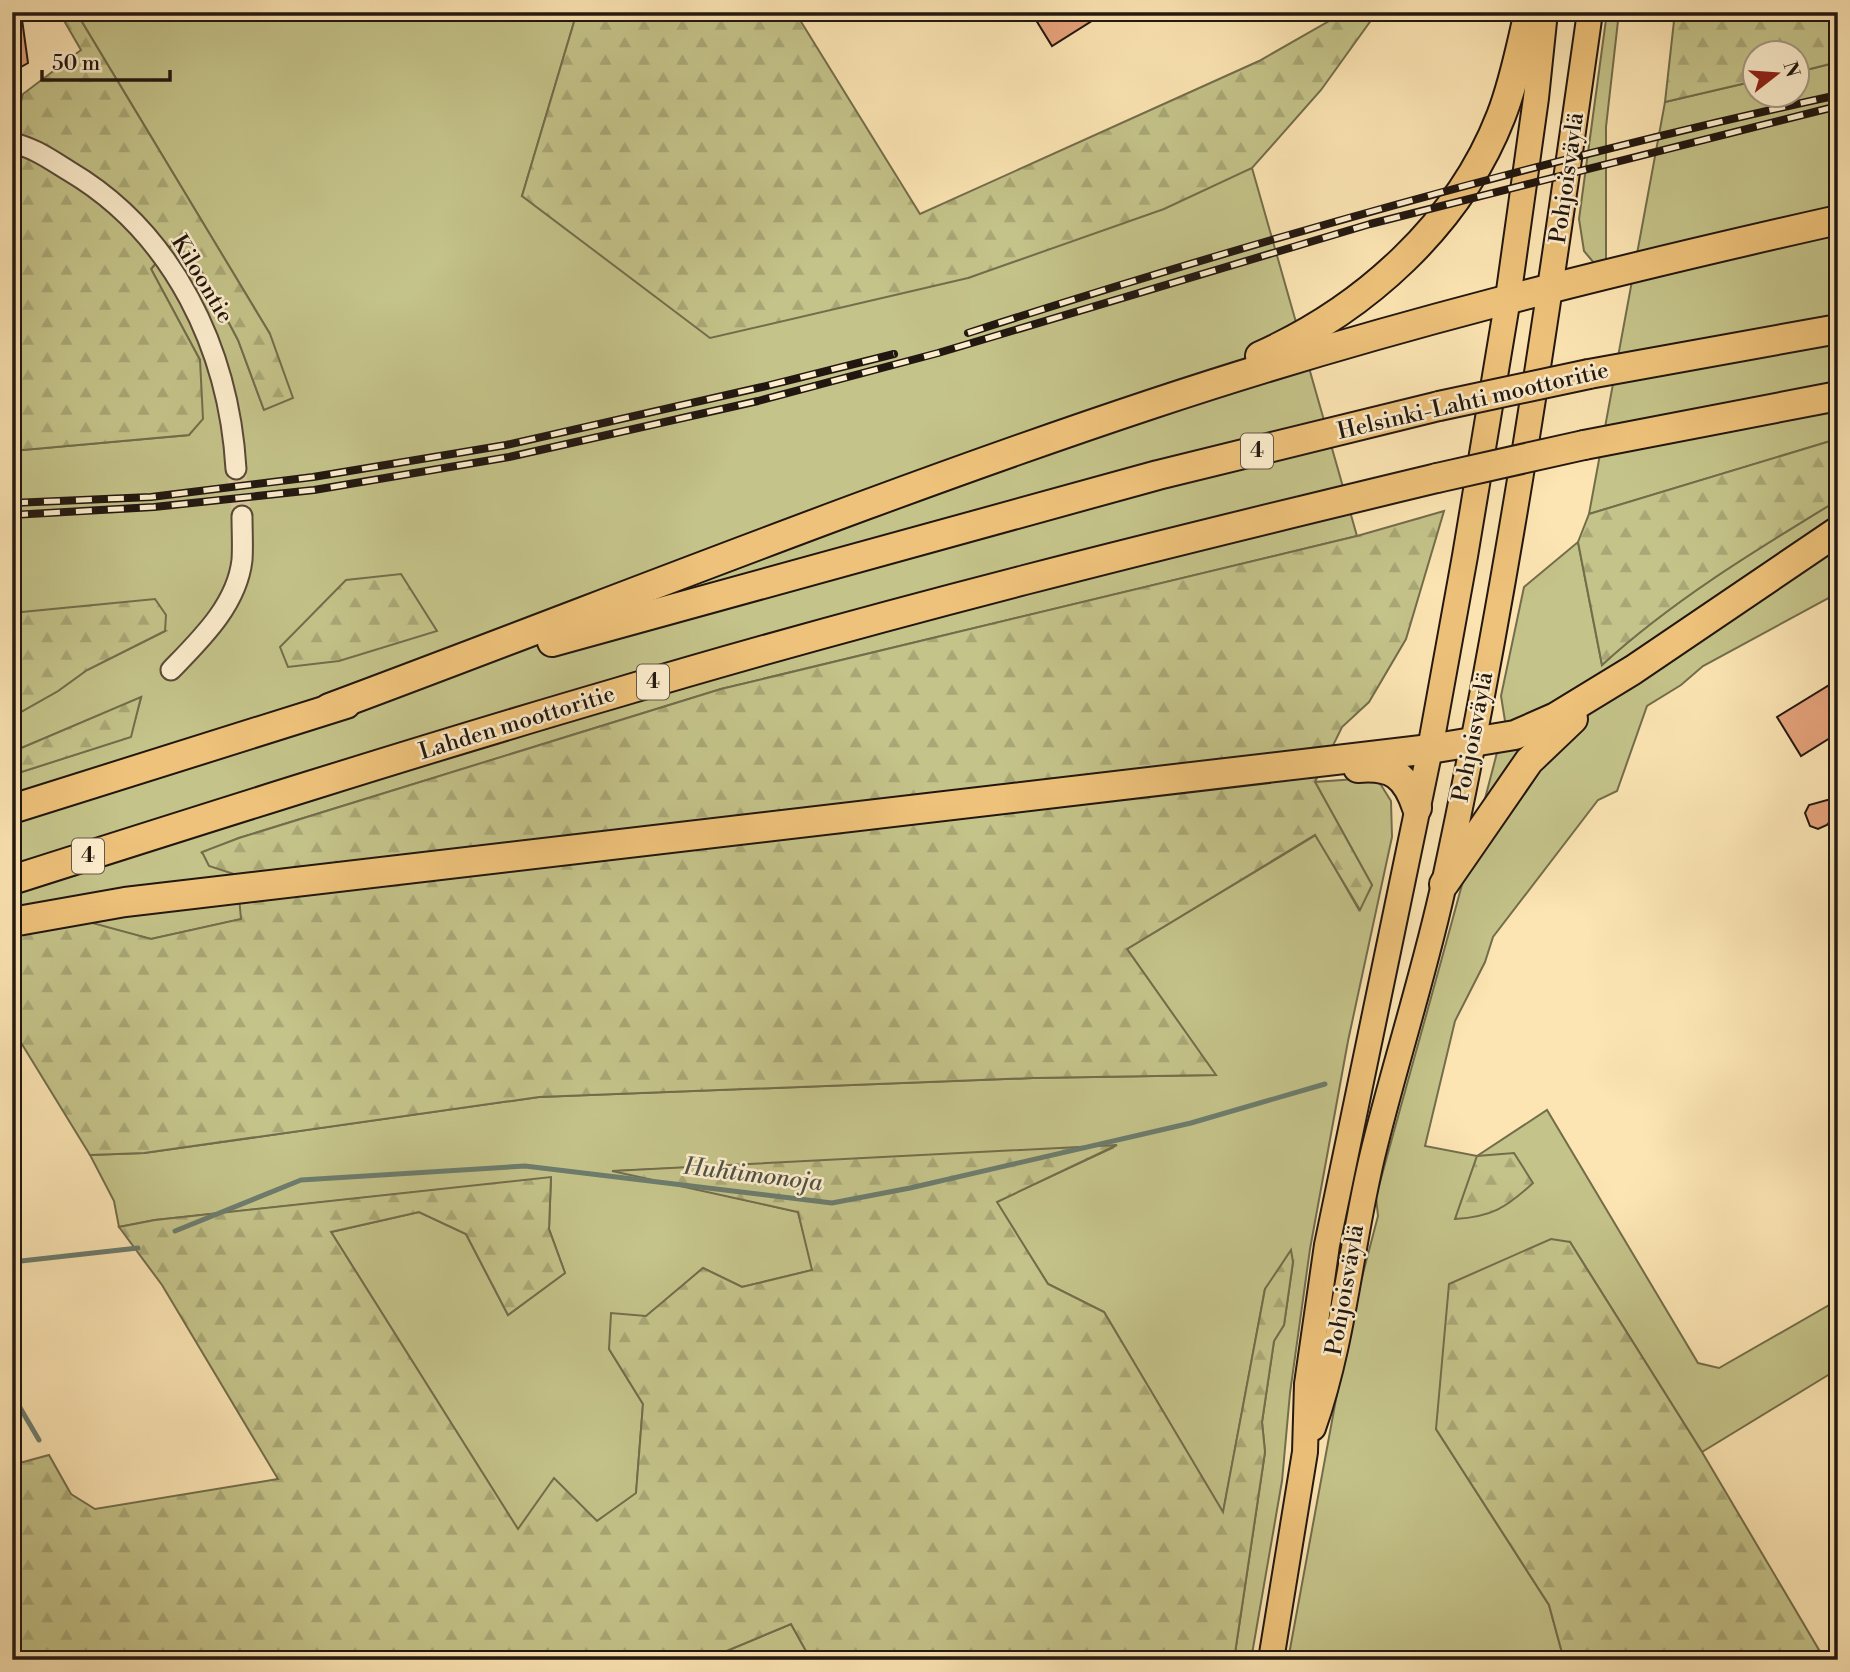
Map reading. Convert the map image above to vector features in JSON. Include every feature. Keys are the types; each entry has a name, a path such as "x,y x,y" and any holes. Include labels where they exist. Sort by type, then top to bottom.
{"highway":[{"path":"1153,404 1272,351 1318,325 1370,290 1435,227 1481,158 1502,114 1530,12"},
{"path":"329,708 936,479 1153,404 1415,323 1508,298 1838,220"},
{"name":"Helsinki-Lahti moottoritie","path":"329,708 712,596 1111,488 1439,406 1589,374 1838,328"},
{"name":"Lahden moottoritie","path":"12,880 618,692 1149,548 1584,444 1838,396"},
{"path":"12,922 124,902 1430,749 1515,735 1556,717 1633,670 1838,531"},
{"path":"1444,884 1529,761 1547,741 1633,670"},
{"name":"4","path":"12,809 329,708"},
{"path":"1321,762 1349,768 1380,766 1402,777 1411,789 1417,808"}],"main road":[{"name":"Pohjoisväylä","path":"1270,1660 1305,1452 1307,1384 1327,1245 1430,749 1508,298 1545,12"},
{"name":"Pohjoisväylä","path":"1305,1452 1328,1385 1374,1147 1444,884 1473,743 1551,288 1590,12"}],"street":[{"name":"Kiloontie","path":"12,143 25,145 82,179 132,219 168,261 193,304 213,349 234,435 236,469"},
{"path":"171,670 212,628 229,596 242,563 242,516"}],"green space":[{"path":"59,12 97,12 82,22 270,334 293,398 264,410 238,340 201,270 174,242 151,269 200,360 203,419 189,435 12,451 12,136 23,94 81,50"},
{"path":"97,12 577,12 522,196 968,278 1252,168 1357,536 721,689 239,838 202,853 237,875 242,919 151,939 89,923 12,935 12,775 130,737 141,698 12,752 12,717 58,691 87,670 165,631 12,613 12,451 189,435 200,360 151,269 174,242 201,270 238,340 264,410 270,334 82,22"},
{"path":"577,12 795,12 920,214 1259,61 1345,12 1377,12 1321,90 1252,168 1164,209 968,278 710,338 522,196"},
{"path":"1607,12 1619,12 1606,127 1606,263 1594,263 1584,251 1579,219"},
{"path":"1675,12 1838,12 1838,62 1812,68 1812,38 1742,38 1742,84 1665,102"},
{"path":"1838,62 1838,442 1837,439 1589,514 1665,102 1742,84 1742,108 1812,108 1812,68"},
{"path":"1837,439 1838,500 1686,597 1602,665 1578,542 1589,514"},
{"path":"1838,500 1838,593 1703,666 1681,685 1647,706 1617,791 1598,800 1493,937 1485,962 1455,1021 1425,1146 1477,1156 1547,1110 1698,1363 1719,1368 1838,1300 1838,1369 1702,1452 1570,1242 1436,1429 1549,1605 1564,1660 1288,1660 1350,1323 1378,1216 1376,1197 1505,721 1501,696 1524,587 1578,542 1602,665 1686,597"},
{"path":"1444,511 1406,639 1369,702 1342,727 1315,782 1372,885 1360,910 1315,835 1127,949 1216,1075 1033,1078 539,1097 144,1153 90,1155 12,1028 12,935 89,922 151,939 241,919 237,875 209,866 202,852 239,838 721,689 1357,536"},
{"path":"401,574 437,631 339,661 288,667 280,647 346,580"},
{"path":"155,599 166,615 165,631 87,670 58,691 12,717 12,613"},
{"path":"141,697 131,737 12,775 12,752"},
{"path":"1370,778 1381,785 1391,801 1392,837 1348,1041 1310,1249 1290,1393 1282,1481 1251,1660 1234,1660 1265,1452 1262,1422 1274,1341 1284,1325 1293,1262 1265,1289 1223,1513 1104,1312 1048,1284 996,1202 1114,1147 616,1171 798,1212 813,1270 742,1287 703,1268 609,1349 643,1404 636,1494 597,1521 518,1530 331,1232 419,1212 466,1234 508,1315 565,1273 549,1229 551,1178 155,1220 119,1227 114,1201 90,1155 144,1153 539,1097 1033,1078 1215,1075 1127,949 1316,835 1359,910 1372,885 1315,782"},
{"path":"1117,1145 997,1202 1048,1284 1104,1312 1223,1512 1265,1289 1291,1250 1293,1262 1284,1325 1274,1341 1262,1422 1265,1452 1234,1660 811,1660 791,1624 705,1660 12,1660 12,1465 49,1455 71,1494 95,1509 278,1479 162,1285 119,1227 155,1220 551,1177 549,1229 565,1273 508,1315 466,1234 419,1212 331,1232 518,1529 554,1478 597,1521 636,1493 643,1404 609,1349 611,1313 646,1316 703,1268 742,1287 812,1270 798,1212 612,1171"},
{"path":"1514,1153 1533,1183 1497,1210 1455,1219 1477,1156"},
{"path":"1551,1239 1570,1242 1702,1452 1825,1660 1564,1660 1549,1605 1436,1429 1449,1284"},
{"path":"791,1624 811,1660 705,1660"}],"building":[{"path":"12,12 21,12 28,63 12,72"},
{"path":"1031,12 1106,12 1052,46"},
{"path":"1831,684 1838,696 1838,733 1801,756 1777,717"},
{"path":"1838,797 1838,812 1827,825 1818,829 1810,826 1805,813 1809,805"}],"waterway":[{"name":"Huhtimonoja","path":"175,1231 301,1180 525,1166 832,1203 910,1188 1191,1123 1325,1084"},
{"name":"Huhtimonoja","path":"12,1262 138,1248"},
{"path":"12,1394 39,1440"}],"tunnel":[{"path":"236,469 242,516"}],"railway":[{"path":"968,333 1291,234 1509,174 1838,95"},
{"path":"12,515 154,507 314,490 509,457 758,401 938,353 1370,224 1838,106"},
{"path":"12,503 151,497 313,477 506,445 894,354"}]}
